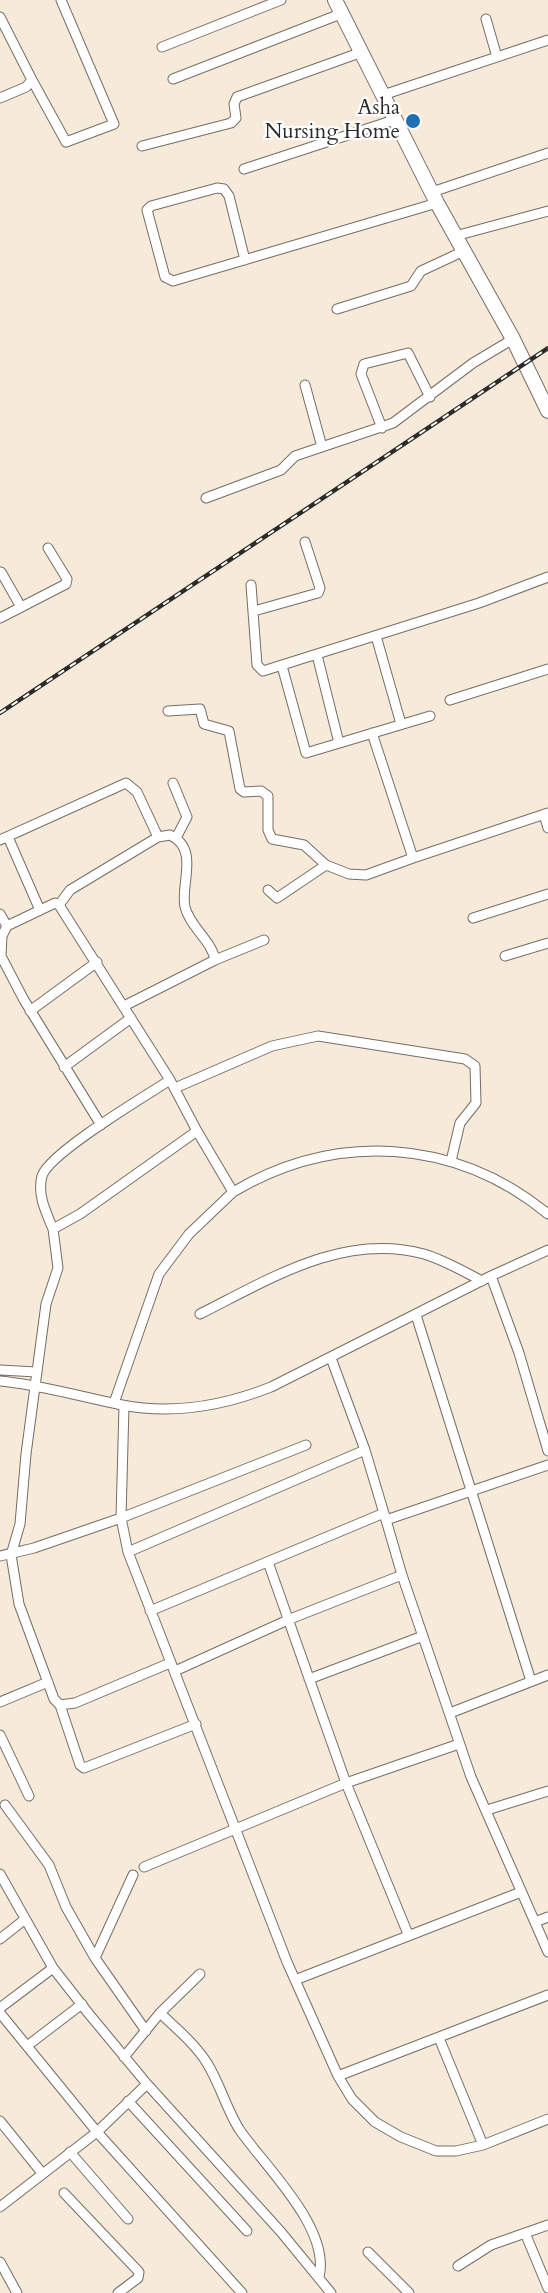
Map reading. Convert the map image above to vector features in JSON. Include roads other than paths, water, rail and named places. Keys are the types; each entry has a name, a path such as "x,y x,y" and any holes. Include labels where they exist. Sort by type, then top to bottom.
{"main road":[{"path":"335,0 394,120 513,339 548,411"}],"street":[{"path":"0,17 3,30 66,142 114,124 61,0"},
{"path":"162,47 281,0"},
{"path":"173,79 343,13"},
{"path":"486,19 497,57"},
{"path":"383,95 548,40"},
{"path":"142,146 231,123 236,118 234,104 237,98 362,52"},
{"path":"0,98 26,87 32,80"},
{"path":"244,169 394,120"},
{"path":"245,260 229,196 224,189 202,192 152,206 147,210 165,278 169,281 245,260 434,197 548,153"},
{"path":"455,236 548,212"},
{"path":"337,309 411,286 421,271 464,251"},
{"path":"206,498 281,470 294,457 382,428 430,397 473,363 513,339"},
{"path":"382,428 361,374 364,364 408,353 430,397"},
{"path":"305,385 322,447"},
{"path":"254,611 318,593 320,588 305,542"},
{"path":"0,618 67,582 48,548"},
{"path":"1,572 21,607"},
{"path":"251,585 258,669 263,671 548,578"},
{"path":"376,636 401,724"},
{"path":"317,655 339,743"},
{"path":"282,666 306,753 430,716"},
{"path":"450,700 548,669"},
{"path":"168,711 200,709 204,724 229,731 240,789 244,792 264,792 268,796 269,836 277,841 304,845 326,865 349,874 366,874 546,813 548,828"},
{"path":"372,733 413,858"},
{"path":"39,908 4,838 126,783 137,792 158,837"},
{"path":"173,783 187,817 176,838"},
{"path":"59,905 70,890 158,837 170,835 176,838 184,849 188,864 184,896 186,911 215,960"},
{"path":"268,890 276,898 326,865"},
{"path":"473,918 548,894"},
{"path":"100,1125 30,1011 2,956 2,936 7,926 39,908 55,903 59,905 97,962 173,1084 197,1131 233,1192"},
{"path":"0,914 7,926"},
{"path":"124,1006 215,960 264,940"},
{"path":"505,956 548,944"},
{"path":"30,1011 97,962"},
{"path":"64,1067 131,1018"},
{"path":"196,1724 84,1768 80,1765 60,1705 54,1699 19,1604 11,1555 20,1524 46,1304 58,1268 53,1229 42,1199 41,1185 44,1171 100,1125 173,1084 272,1046 318,1036 465,1059 475,1066 476,1103 460,1122 451,1161"},
{"path":"53,1229 80,1214 197,1131"},
{"path":"114,1403 159,1274 189,1234 233,1192 249,1182 315,1158 360,1150 393,1150 451,1161 511,1188 548,1214"},
{"path":"200,1314 331,1253 349,1250 371,1248 423,1254 447,1262 482,1281"},
{"path":"0,1381 35,1384 124,1406 183,1409 231,1401 271,1387 491,1276 548,1250"},
{"path":"491,1276 519,1353 548,1451"},
{"path":"416,1315 531,1681"},
{"path":"331,1358 365,1450 402,1575 459,1744 548,1952"},
{"path":"0,1370 37,1372"},
{"path":"124,1406 121,1518 128,1552 196,1724 234,1831 295,1980 338,2076 362,2110 375,2122 401,2137 436,2151 456,2151 483,2145 548,2119"},
{"path":"0,1556 11,1555 121,1518 306,1445"},
{"path":"128,1552 365,1450"},
{"path":"150,1611 385,1517 471,1493 548,1466"},
{"path":"268,1562 346,1783 408,1934"},
{"path":"60,1705 75,1703 173,1667 402,1575"},
{"path":"309,1679 423,1636"},
{"path":"450,1713 548,1675"},
{"path":"0,1702 48,1682"},
{"path":"0,1735 29,1796"},
{"path":"144,1867 346,1783 459,1744"},
{"path":"487,1810 548,1791"},
{"path":"4,1805 49,1865 66,1907 95,1958 146,2031"},
{"path":"0,1874 3,1885 53,1968 147,2084 331,2293"},
{"path":"95,1958 133,1875"},
{"path":"295,1980 408,1934 521,1892"},
{"path":"535,1922 548,1917"},
{"path":"0,1939 24,1920"},
{"path":"53,1968 1,2014 97,2132 236,2291"},
{"path":"124,2057 160,2013 200,1974"},
{"path":"338,2076 548,1995"},
{"path":"27,2046 82,2004"},
{"path":"160,2013 201,2053 216,2078 237,2125 302,2212 320,2254 322,2267 319,2277"},
{"path":"439,2038 483,2145"},
{"path":"0,2207 97,2132 147,2084"},
{"path":"128,2102 248,2231"},
{"path":"0,2121 42,2173"},
{"path":"70,2152 128,2219"},
{"path":"64,2193 140,2272 138,2278 118,2293"},
{"path":"458,2266 485,2248 548,2225"},
{"path":"525,2233 548,2288"},
{"path":"368,2252 409,2293"},
{"path":"0,2262 17,2293"}],"railway":[{"path":"0,713 548,348"}],"place":[{"name":"Asha Nursing Home","path":"413,121"}]}
